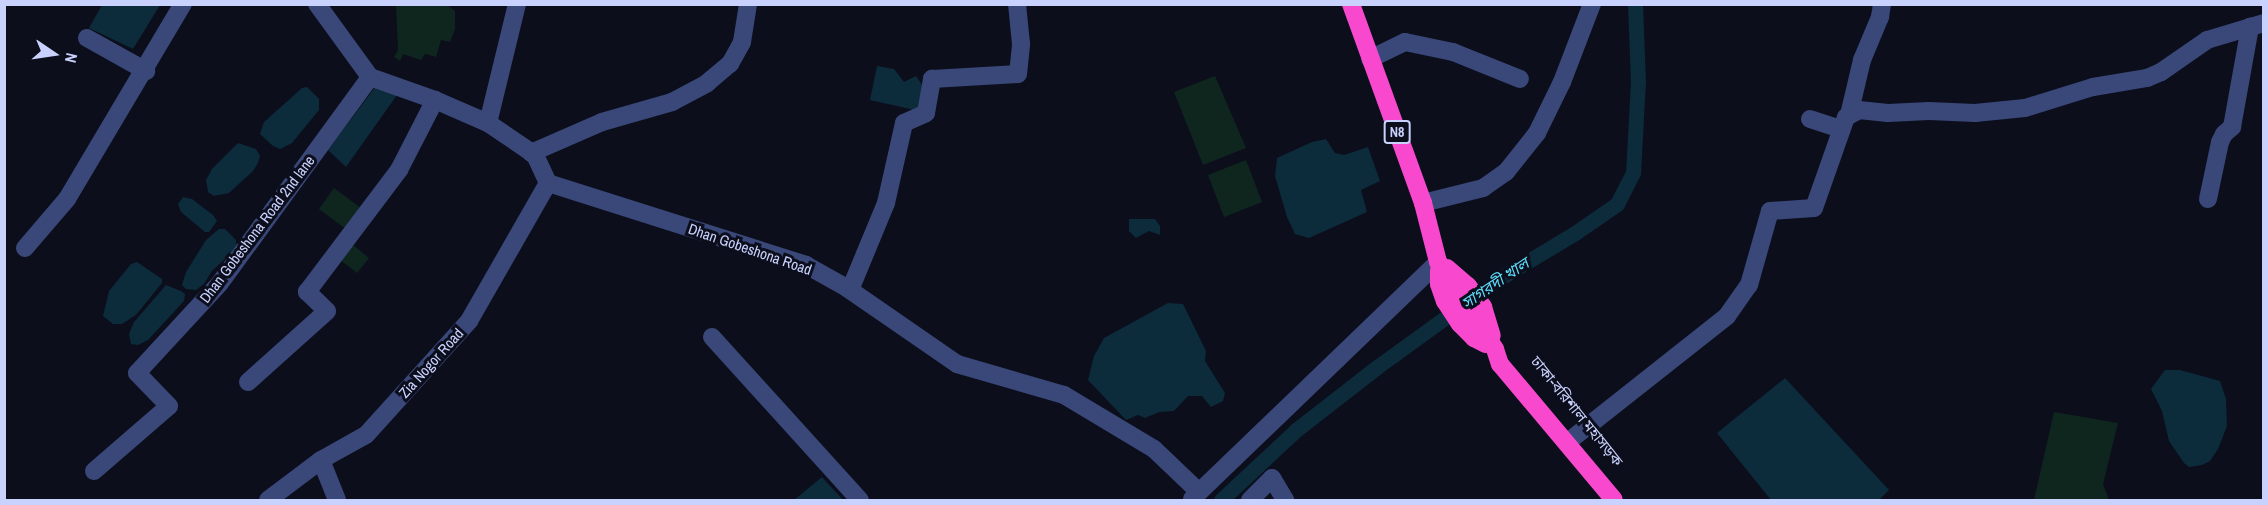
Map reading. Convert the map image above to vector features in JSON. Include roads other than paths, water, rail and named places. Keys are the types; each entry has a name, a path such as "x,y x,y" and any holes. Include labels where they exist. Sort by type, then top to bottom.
{"highway":[{"name":"N8","path":"1351,4 1423,203 1438,262 1439,284 1455,292"},
{"name":"N8","path":"1438,262 1472,317 1474,338 1495,349"},
{"name":"N8","path":"1472,317 1489,321 1495,349"},
{"name":"ঢাকা-বরিশাল মহাসড়ক","path":"1495,349 1510,358 1627,501"},
{"name":"ঢাকা-বরিশাল মহাসড়ক","path":"1495,349 1500,364 1614,501"}],"street":[{"path":"25,249 67,199 146,71 183,4"},
{"path":"317,4 370,77 435,100 488,123 531,153 548,183"},
{"path":"488,123 517,4"},
{"path":"531,153 602,122 672,102 707,83 730,64 742,42 747,4"},
{"path":"850,290 886,203 904,123 926,113 932,79 1018,74 1021,44 1017,4"},
{"path":"1423,203 1483,188 1506,172 1537,133 1562,82 1592,4"},
{"path":"1574,437 1727,316 1749,285 1770,211 1814,208 1845,122 1862,60 1880,17 1882,4"},
{"path":"1810,119 1845,122 1859,110 1888,113 1929,111 1975,113 2025,108 2093,87 2147,78 2161,72 2207,40 2257,25"},
{"path":"2208,199 2220,142 2224,134 2232,127 2257,25"},
{"path":"87,38 146,71"},
{"path":"1370,59 1405,42 1453,52 1520,79"},
{"name":"Dhan Gobeshona Road 2nd lane","path":"94,471 170,406 137,373 220,283 370,77"},
{"path":"248,382 327,311 307,292 399,170 435,100"},
{"name":"Dhan Gobeshona Road","path":"548,183 806,265 850,290 957,364 1064,395 1154,449 1195,496"},
{"name":"Zia Nogor Road","path":"268,501 321,460 366,435 468,321 548,183"},
{"path":"1195,496 1438,262"},
{"path":"712,337 860,501"},
{"path":"321,460 337,501"},
{"path":"1250,501 1272,478 1285,501"}],"water":[{"path":"102,5 160,5 133,49 89,28"},
{"path":"877,66 894,69 904,82 916,76 922,85 919,111 870,100"},
{"path":"376,86 397,95 346,167 328,150"},
{"path":"307,87 319,99 319,110 292,143 280,149 273,146 260,134 264,122 302,88"},
{"path":"1326,139 1335,153 1344,155 1368,147 1380,181 1361,190 1367,212 1309,238 1295,234 1287,217 1275,176 1277,158 1312,142"},
{"path":"238,143 256,149 260,156 258,163 253,171 229,193 214,196 208,192 206,180 212,169"},
{"path":"183,197 192,199 213,215 217,221 209,232 205,232 181,212 178,204"},
{"path":"1129,219 1155,219 1160,226 1160,235 1149,231 1136,238 1129,231"},
{"path":"219,229 225,229 236,240 237,248 212,271 204,284 196,290 186,289 182,285 186,272 206,240"},
{"path":"137,262 162,279 162,283 136,315 122,324 113,324 103,316 109,291 131,264"},
{"path":"166,285 185,294 184,301 148,340 138,345 131,344 129,334 134,322"},
{"path":"1168,303 1183,304 1206,351 1205,361 1225,393 1223,401 1211,407 1202,396 1188,396 1174,411 1159,412 1145,418 1138,415 1126,420 1088,380 1094,356 1104,338"},
{"path":"2165,370 2180,370 2220,381 2226,399 2227,426 2218,449 2210,461 2202,465 2189,467 2169,441 2162,411 2151,389"},
{"path":"1785,378 1889,490 1879,500 1771,500 1717,433"},
{"path":"822,477 843,500 794,500"}],"waterway":[{"name":"সাগরদী খাল","path":"1221,500 1296,430 1377,367 1497,280 1575,233 1617,204 1633,173 1638,82 1635,4"}]}
